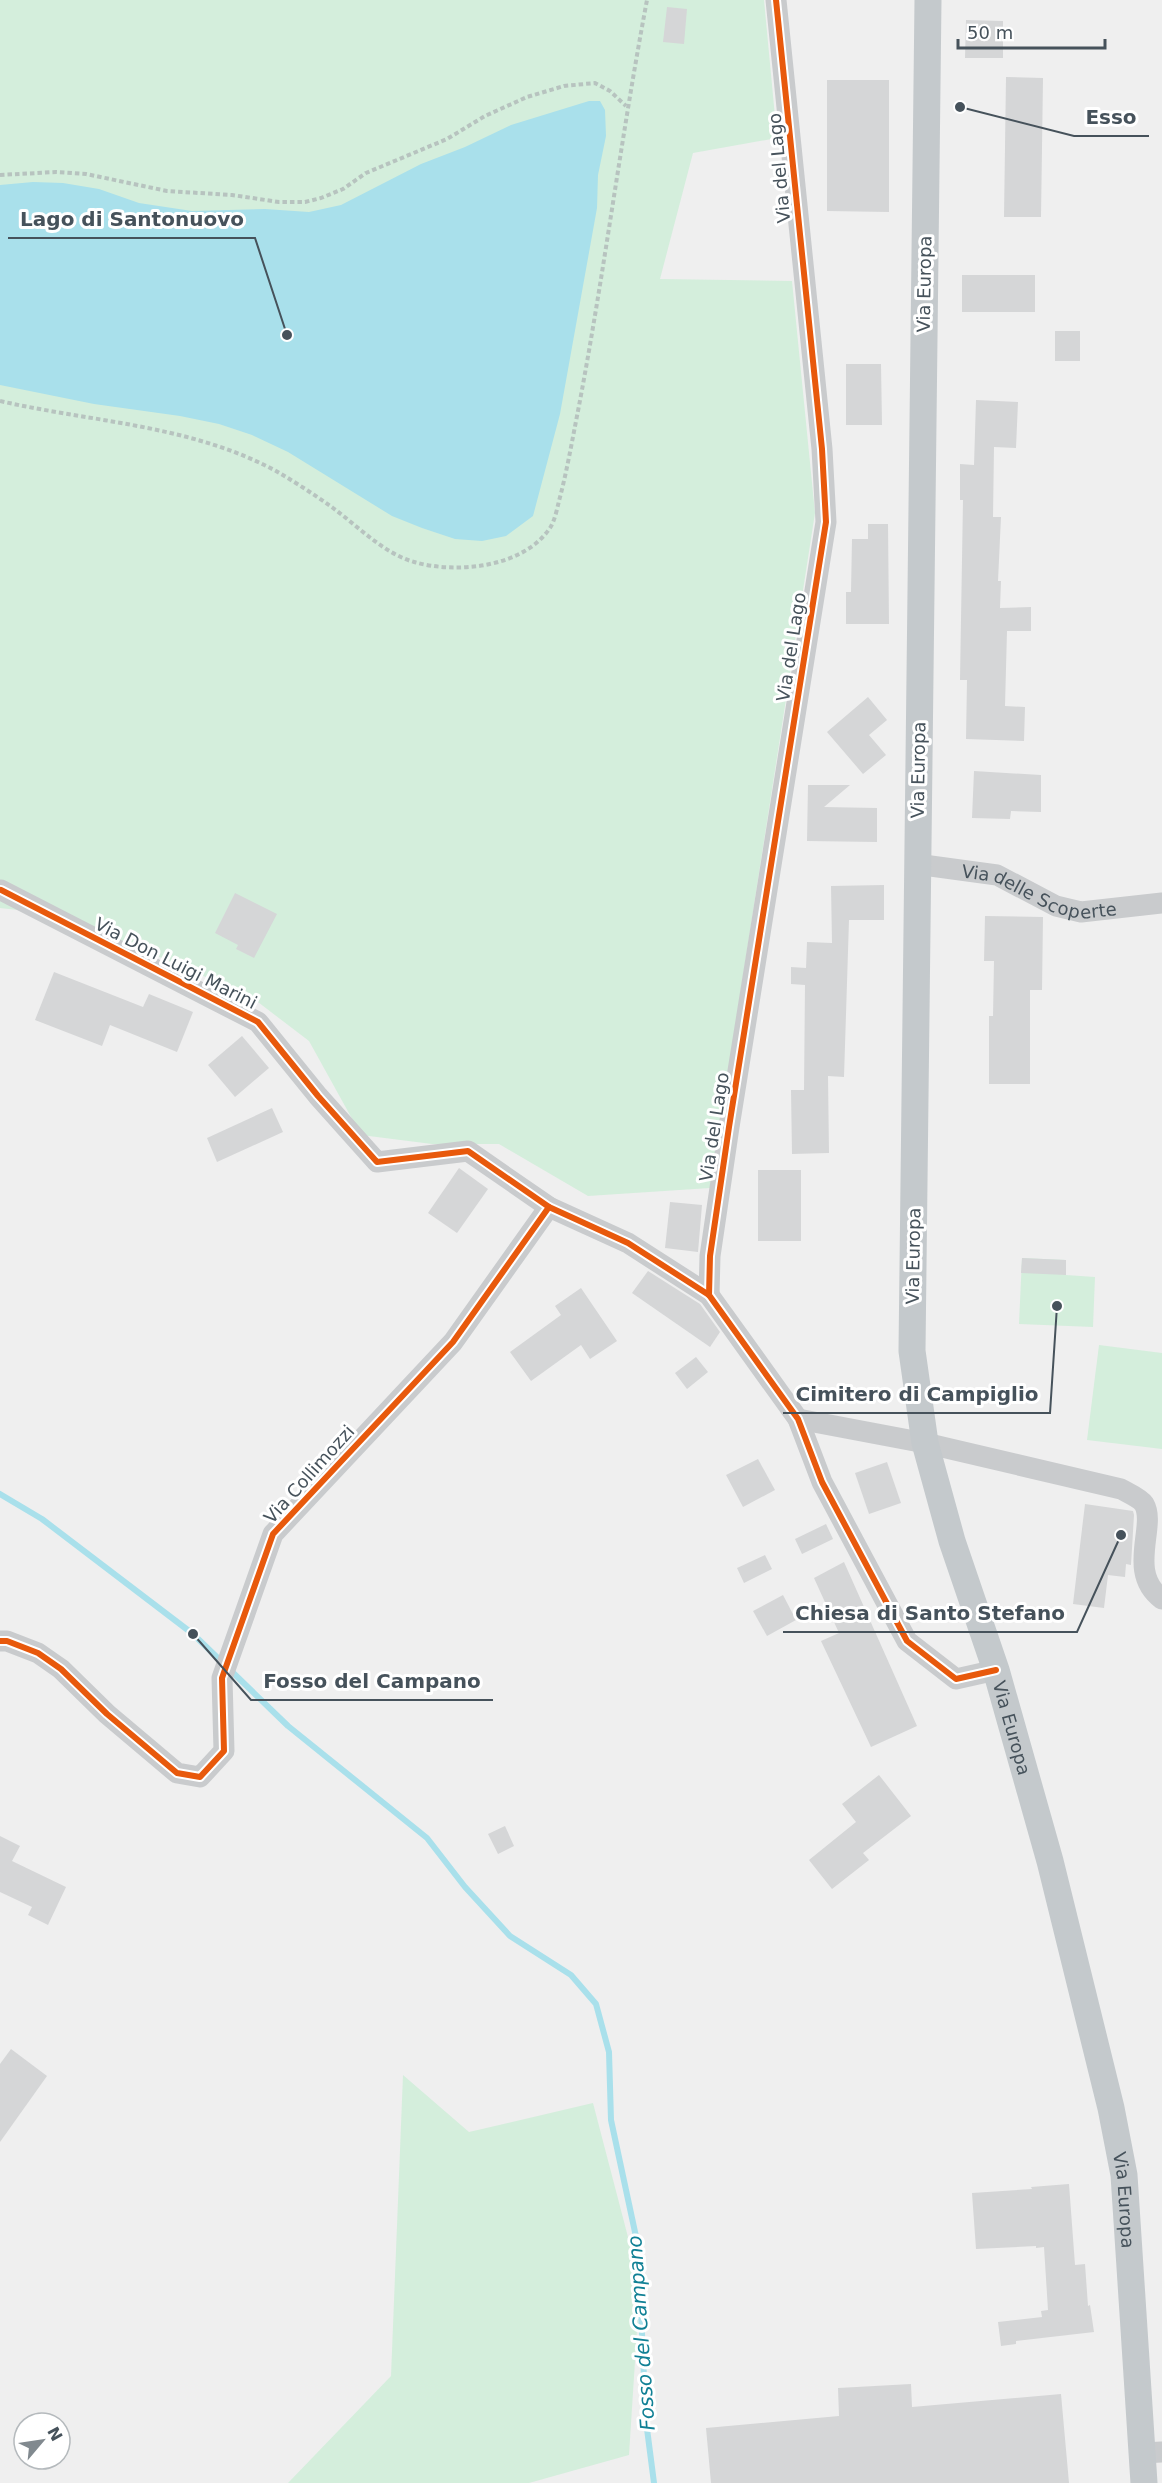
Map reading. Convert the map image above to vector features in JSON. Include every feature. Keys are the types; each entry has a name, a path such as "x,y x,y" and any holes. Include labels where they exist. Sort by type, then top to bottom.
{"main road":[{"name":"Via Europa","path":"928,0 912,1351 925,1443 952,1540 996,1670 1050,1861 1111,2108 1124,2175 1152,2452 1144,2483"}],"street":[{"name":"Via del Lago","path":"709,1295 710,1256 728,1137 826,522 822,449 776,0"},
{"name":"Via delle Scoperte","path":"916,864 997,875 1056,906 1081,912 1162,903"},
{"name":"Via Don Luigi Marini","path":"1,890 258,1022 318,1096 377,1162 468,1151 549,1207 628,1243 709,1295 798,1419 822,1482 907,1641 956,1679 996,1670"},
{"name":"Via Collimozzi","path":"0,1641 7,1641 38,1653 61,1669 107,1714 177,1773 200,1777 224,1751 222,1678 273,1534 453,1342 549,1207"},
{"path":"798,1419 925,1443 1121,1489 1144,1503 1147,1513 1143,1560 1155,1594 1162,1599"}],"path":[{"path":"0,401 204,440 276,471 334,509 385,548 411,561 445,568 471,566 513,556 530,547 552,525 565,480 589,350 627,106 647,0"},
{"path":"0,175 56,172 86,174 167,191 232,195 279,202 305,202 343,189 366,173 447,139 485,116 527,97 555,89 594,83 609,91 627,106"}],"green space":[{"path":"0,0 764,0 777,138 693,153 660,279 792,281 815,513 710,1188 588,1196 499,1144 432,1144 361,1135 309,1041 250,996 62,915 0,908"},
{"path":"1022,1258 1066,1260 1066,1275 1095,1277 1093,1327 1019,1324"},
{"path":"1099,1345 1162,1353 1162,1449 1087,1440"},
{"path":"403,2075 469,2132 593,2103 640,2283 629,2455 529,2483 288,2483 391,2376"}],"water":[{"path":"589,101 600,101 605,110 606,136 598,175 597,208 560,414 533,516 506,536 482,541 455,539 422,528 392,516 288,452 252,435 219,424 94,404 0,385 0,185 33,182 63,183 99,189 139,203 192,211 265,209 309,212 341,205 421,164 465,147 511,125"}],"building":[{"path":"667,7 687,9 684,44 663,42"},
{"path":"966,20 1003,21 1003,58 965,58"},
{"path":"1006,77 1043,78 1041,217 1004,217"},
{"path":"827,80 889,80 889,212 827,211"},
{"path":"962,275 1035,275 1035,312 962,312"},
{"path":"1055,331 1080,331 1080,361 1055,361"},
{"path":"846,364 881,364 882,425 846,425"},
{"path":"976,400 1018,402 1016,448 994,447 993,517 1001,517 998,581 1001,581 1000,608 1031,607 1031,631 1007,631 1005,706 1025,707 1024,741 966,739 967,680 960,680 963,500 960,500 960,464 974,465"},
{"path":"868,524 888,524 889,624 846,624 846,592 851,592 852,539 868,539"},
{"path":"868,697 887,720 869,735 886,755 863,774 827,732"},
{"path":"974,771 1041,775 1041,812 1011,811 1010,819 972,818"},
{"path":"808,785 850,785 824,807 877,808 877,842 807,841"},
{"path":"884,885 884,920 849,920 844,1077 828,1076 829,1153 792,1154 791,1090 804,1090 805,985 791,984 791,967 806,968 807,942 832,943 831,886"},
{"path":"235,893 277,914 254,958 236,949 238,945 215,933"},
{"path":"985,916 1043,917 1042,990 1030,990 1030,1084 989,1084 989,1016 993,1016 994,961 984,961"},
{"path":"54,972 143,1007 149,994 193,1012 177,1052 110,1025 102,1046 35,1020"},
{"path":"242,1036 269,1068 235,1097 208,1065"},
{"path":"272,1108 283,1132 217,1162 207,1138"},
{"path":"459,1168 488,1189 457,1233 428,1213"},
{"path":"758,1170 801,1170 801,1241 758,1241"},
{"path":"670,1202 702,1205 698,1252 665,1248"},
{"path":"1022,1258 1066,1260 1066,1275 1021,1273"},
{"path":"648,1271 700,1304 720,1332 710,1347 632,1293"},
{"path":"581,1288 617,1341 590,1359 581,1345 531,1381 510,1352 561,1315 555,1306"},
{"path":"696,1357 708,1372 687,1389 675,1373"},
{"path":"758,1459 775,1490 743,1507 726,1475"},
{"path":"887,1462 901,1503 869,1514 855,1473"},
{"path":"1085,1504 1133,1511 1134,1515 1131,1565 1126,1564 1125,1577 1108,1575 1104,1608 1073,1604"},
{"path":"826,1524 833,1539 802,1554 795,1539"},
{"path":"765,1555 772,1569 744,1583 737,1568"},
{"path":"844,1562 917,1726 871,1747 821,1641 839,1633 814,1578"},
{"path":"783,1595 796,1620 767,1636 753,1611"},
{"path":"879,1775 911,1816 863,1853 869,1860 832,1889 809,1860 856,1822 842,1804"},
{"path":"505,1826 514,1846 498,1854 488,1834"},
{"path":"0,1836 20,1846 12,1861 66,1887 48,1925 28,1915 32,1907 0,1892"},
{"path":"11,2049 47,2076 0,2142 0,2064"},
{"path":"1069,2184 1075,2265 1085,2264 1088,2306 1090,2305 1094,2332 1016,2341 1016,2344 1001,2346 998,2322 1042,2317 1041,2311 1048,2310 1044,2247 976,2249 972,2193"},
{"path":"911,2384 912,2407 1061,2394 1069,2483 711,2483 706,2428 839,2416 838,2388"}],"waterway":[{"name":"Fosso del Campano","path":"0,1494 42,1519 193,1634 288,1726 427,1838 465,1887 510,1936 571,1975 596,2004 609,2052 611,2120 638,2246 646,2421 654,2483"}],"cycle path":[{"path":"709,1295 710,1256 729,1127 826,522 822,449 776,0"},
{"path":"1,890 258,1022 318,1096 377,1162 468,1151 549,1207 628,1243 709,1295 798,1419 822,1482 907,1641 956,1679 996,1670"},
{"path":"0,1641 7,1641 38,1653 61,1669 107,1714 177,1773 200,1777 224,1751 222,1678 273,1534 453,1342 549,1207"}],"place":[{"name":"Esso","path":"960,107"},
{"name":"Lago di Santonuovo","path":"287,335"},
{"name":"Cimitero di Campiglio","path":"1057,1306"},
{"name":"Chiesa di Santo Stefano","path":"1121,1535"},
{"name":"Fosso del Campano","path":"193,1634"}]}
